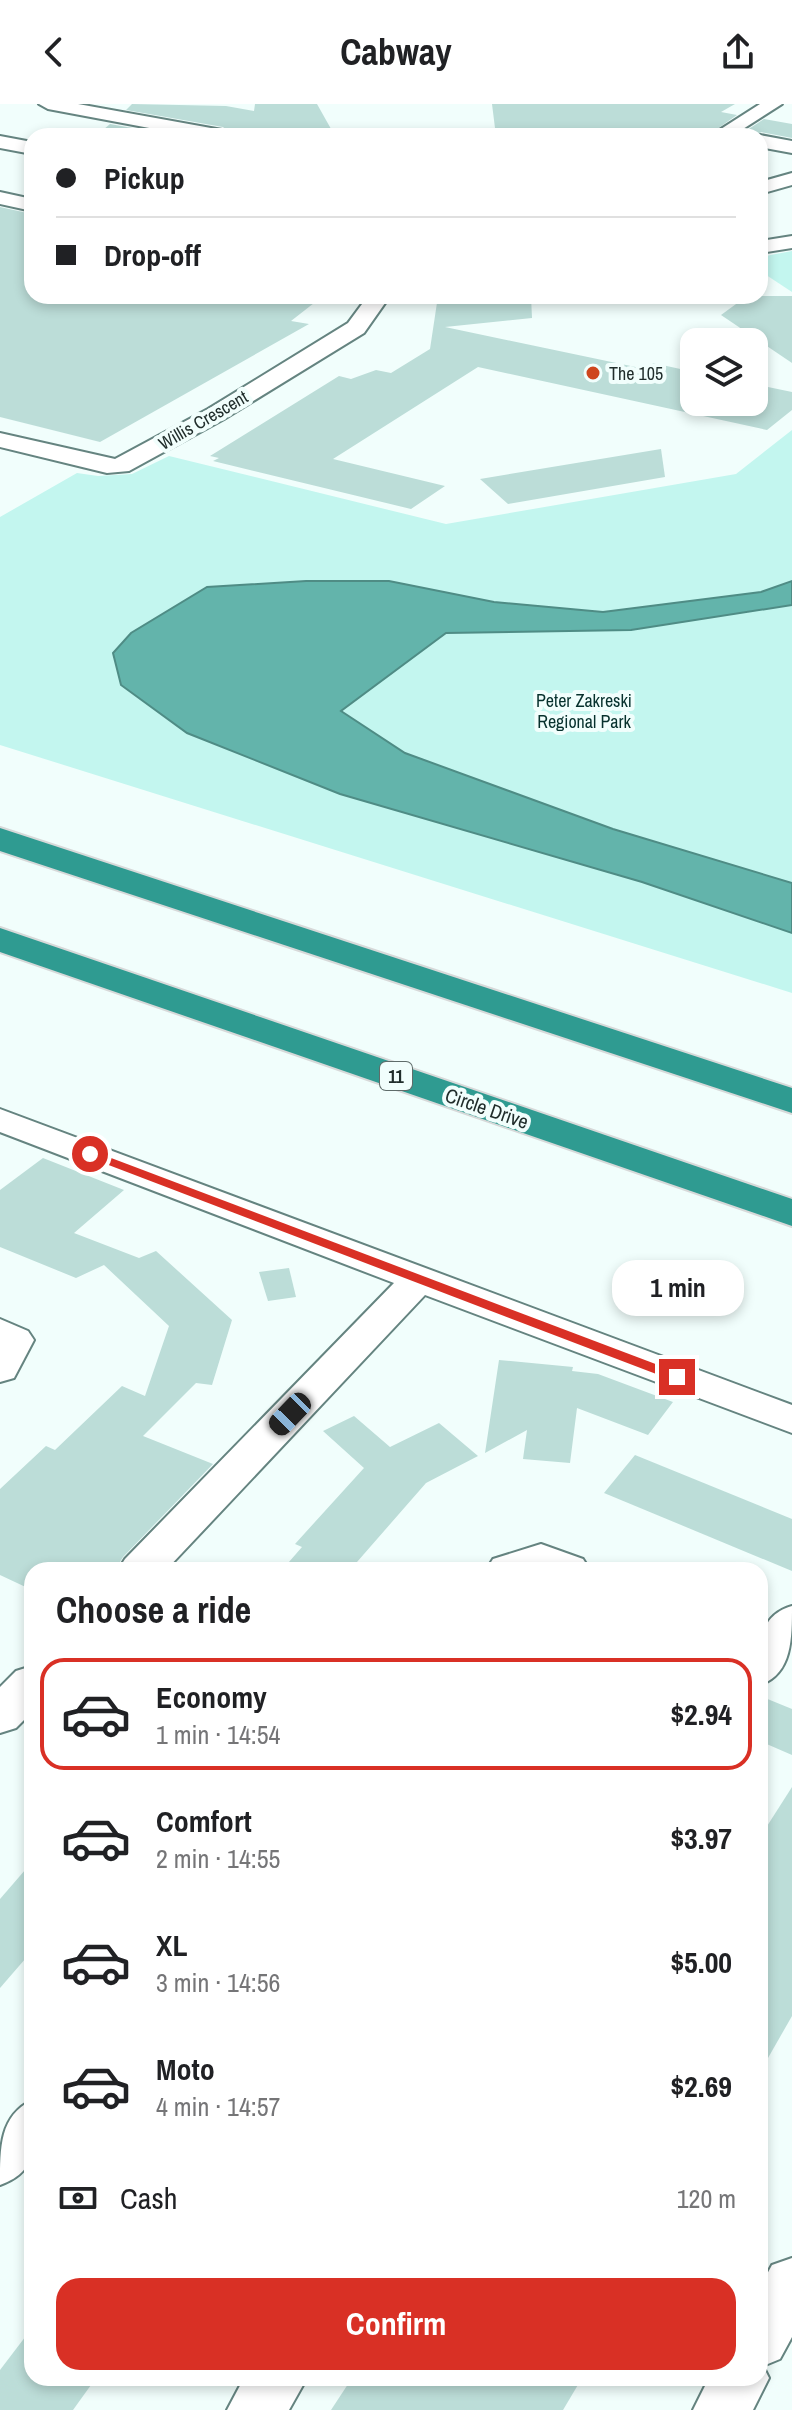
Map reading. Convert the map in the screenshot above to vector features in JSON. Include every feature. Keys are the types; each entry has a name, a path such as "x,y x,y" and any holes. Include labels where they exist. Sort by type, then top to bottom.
{"highway":[{"path":"0,839 792,1101"},
{"name":"Circle Drive","path":"0,939 792,1213"}],"street":[{"path":"57,105 179,128"},
{"path":"735,128 767,107 792,116"},
{"path":"0,142 24,146"},
{"path":"768,142 792,147"},
{"path":"768,186 792,179"},
{"path":"0,198 24,203"},
{"path":"768,246 792,242"},
{"name":"Willis Crescent","path":"0,440 107,466 120,466 216,414 356,328 373,304"},
{"path":"0,1120 792,1420"},
{"path":"148,1562 418,1280"},
{"path":"0,1332 14,1340 0,1369"},
{"path":"0,1716 24,1691"},
{"path":"0,2162 24,2133"},
{"path":"768,2326 792,2283"},
{"path":"256,2410 272,2386"},
{"path":"722,2410 736,2386"}],"green space":[{"path":"792,251 792,292 768,276 768,256"},
{"name":"Peter Zakreski Regional Park","path":"792,430 792,993 0,745 0,517 77,473 98,476 132,474 169,456 446,524 736,474"}],"shaded area":[{"path":"306,581 389,581 494,602 603,612 761,592 792,581 792,605 631,630 446,633 341,711 405,753 613,829 792,883 792,933 642,882 340,794 187,733 121,685 113,653 131,633 207,587"}],"building":[{"path":"132,104 226,106 254,111 255,104 317,104 330,128 224,128 126,110"},
{"path":"492,104 735,104 721,112 737,115 718,128 495,128"},
{"path":"764,119 792,124 792,138 768,133 768,128 750,128"},
{"path":"110,124 132,128 105,128"},
{"path":"0,207 24,212 24,304 313,304 291,321 309,324 100,442 0,417"},
{"path":"768,296 792,296 792,363 768,347 768,328 740,328 721,315 736,304 768,304"},
{"path":"437,304 531,304 532,318 445,327 645,369 653,363 680,369 680,411 478,367 333,459 445,486 411,509 213,461 219,458 210,456 339,376 351,379 376,370 391,373 430,349"},
{"path":"768,387 792,392 792,410 767,430 703,416 768,416"},
{"path":"661,449 665,477 508,504 480,479"},
{"path":"43,1158 124,1190 74,1233 139,1258 156,1251 232,1320 212,1385 196,1383 143,1436 213,1464 120,1562 24,1562 24,1586 0,1575 0,1489 46,1446 55,1450 122,1386 145,1396 169,1326 104,1265 76,1278 0,1247 0,1190"},
{"path":"289,1268 296,1297 268,1301 259,1272"},
{"path":"499,1360 573,1367 572,1371 598,1374 673,1402 648,1435 577,1408 570,1463 523,1459 527,1430 485,1453"},
{"path":"354,1416 390,1447 439,1423 478,1456 426,1483 357,1562 289,1562 302,1547 295,1544 364,1468 323,1431"},
{"path":"635,1455 792,1519 792,1571 604,1493"},
{"path":"768,1699 792,1709 792,1755 768,1744"},
{"path":"792,1787 792,2016 768,2058 768,1824"},
{"path":"24,1871 24,1960 0,1988 0,1899"},
{"path":"24,2338 24,2386 90,2386 73,2410 0,2410 0,2370"},
{"path":"347,2386 577,2386 563,2410 331,2410"}],"place":[{"name":"The 105","path":"593,373"}],"route":[{"path":"90,1154 677,1377"}]}
